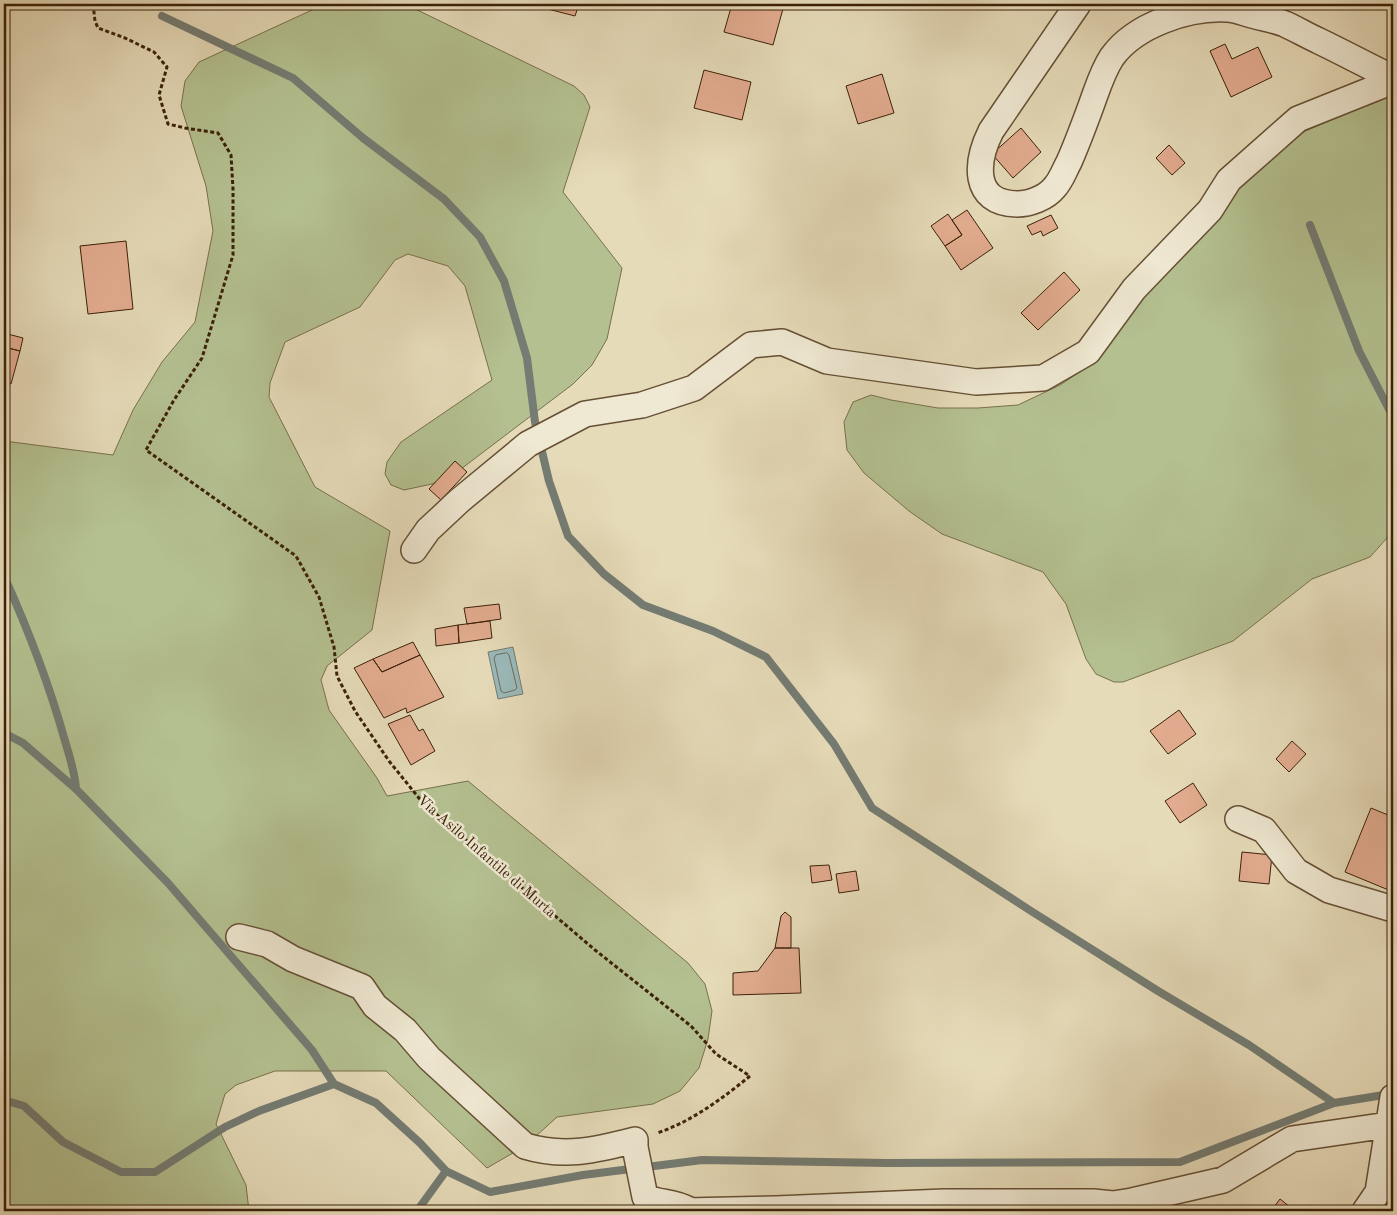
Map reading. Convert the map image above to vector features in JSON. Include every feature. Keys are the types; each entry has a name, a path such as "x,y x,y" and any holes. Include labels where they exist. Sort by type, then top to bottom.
{"street":[{"path":"1078,4 995,125 986,142 980,165 980,175 990,197 998,202 1019,204 1032,202 1053,190 1070,158 1100,80 1112,58 1123,45 1138,33 1173,17 1198,11 1228,9 1285,24 1393,79"},
{"path":"414,550 428,530 459,501 528,444 585,414 642,405 694,388 751,345 782,342 827,362 976,382 1043,378 1088,352 1134,289 1210,210 1229,180 1298,119 1393,79"},
{"path":"1238,819 1264,830 1296,872 1329,890 1393,909"},
{"path":"239,937 267,944 293,959 362,987 375,1006 405,1030 429,1058 525,1146 543,1151 569,1152 635,1144 645,1197 678,1204 687,1211 776,1210 944,1202 1094,1202 1111,1208 1223,1180 1292,1139 1388,1125"},
{"path":"1365,1211 1378,1192 1393,1096"}],"path":[{"name":"Via Asilo Infantile di Murta","path":"93,4 95,21 98,28 154,52 167,67 159,95 168,124 218,133 231,155 233,255 202,358 174,400 146,450 296,556 319,597 334,647 337,676 355,711 389,760 423,803 595,950 691,1026 716,1054 750,1076 703,1111 635,1144"}],"green space":[{"path":"325,4 405,4 574,86 584,95 590,107 563,192 622,268 607,339 592,365 573,384 457,472 432,484 404,490 391,485 385,474 387,462 401,442 492,380 465,286 448,266 408,254 395,260 360,307 285,342 270,383 269,397 315,487 390,531 372,630 327,666 321,680 329,710 377,778 387,796 468,781 688,963 705,984 712,1011 708,1039 699,1068 680,1091 653,1104 557,1117 525,1146 487,1168 386,1071 275,1071 236,1085 225,1094 216,1124 246,1185 249,1211 4,1211 4,441 113,455 133,410 162,362 195,322 213,231 206,186 181,106 185,81 199,62"},
{"path":"1385,97 1393,98 1393,515 1387,538 1370,557 1312,579 1233,641 1123,682 1114,682 1096,674 1086,659 1066,604 1043,572 942,534 909,511 864,473 847,450 844,422 853,402 871,395 938,408 1018,405 1060,385 1093,363 1155,280 1242,178 1289,138"}],"water":[{"path":"513,647 523,694 498,699 488,652"}],"building":[{"path":"528,4 579,4 575,16"},
{"path":"732,4 784,5 773,45 724,32"},
{"path":"1225,44 1232,59 1258,47 1272,77 1231,97 1210,51"},
{"path":"704,70 751,82 742,120 694,108"},
{"path":"882,74 894,113 858,124 846,86"},
{"path":"1021,128 1041,152 1013,178 992,154"},
{"path":"1169,145 1185,163 1172,175 1156,158"},
{"path":"967,210 993,248 961,270 945,246 962,235 952,220"},
{"path":"948,214 962,235 945,246 931,226"},
{"path":"1051,215 1058,228 1043,236 1041,231 1032,235 1027,226"},
{"path":"126,241 133,309 88,314 80,246"},
{"path":"1064,272 1080,290 1038,330 1021,313"},
{"path":"4,333 23,338 20,351 4,347"},
{"path":"4,347 20,351 11,384 4,382"},
{"path":"455,461 467,472 441,500 429,489"},
{"path":"499,604 501,619 467,624 464,608"},
{"path":"490,621 492,638 459,643 458,625"},
{"path":"458,625 459,643 436,646 435,629"},
{"path":"413,642 420,655 382,672 373,659"},
{"path":"420,655 444,697 407,713 406,708 384,718 354,668 373,659 382,672"},
{"path":"1179,710 1196,734 1168,754 1150,731"},
{"path":"410,715 419,731 423,729 435,751 411,765 388,724"},
{"path":"1292,741 1306,754 1289,772 1276,759"},
{"path":"1193,783 1207,805 1180,823 1165,801"},
{"path":"1371,808 1393,817 1393,885 1391,891 1345,872"},
{"path":"1242,852 1272,855 1269,884 1239,881"},
{"path":"829,865 832,880 812,883 810,866"},
{"path":"856,871 859,890 839,893 836,874"},
{"path":"785,912 791,917 791,948 775,948 781,916"},
{"path":"775,948 799,948 801,993 733,995 733,973 758,971"},
{"path":"1280,1199 1290,1207 1287,1211 1271,1211"}],"waterway":[{"path":"162,16 293,78 363,138 444,199 480,237 504,281 527,358 535,422 549,481 568,536 604,574 643,605 713,631 766,657 834,744 872,808 1158,991 1249,1045 1334,1103"},
{"path":"1310,225 1359,351 1393,417"},
{"path":"4,576 45,679 72,765 76,789"},
{"path":"4,733 23,743 76,789 168,883 312,1050 334,1084"},
{"path":"4,1100 24,1106 63,1142 121,1172 155,1172 225,1127 259,1111 334,1084 376,1103 420,1143 446,1171 490,1192 583,1175 702,1160 887,1163 1180,1162 1334,1103 1390,1094"},
{"path":"417,1211 446,1171"}]}
